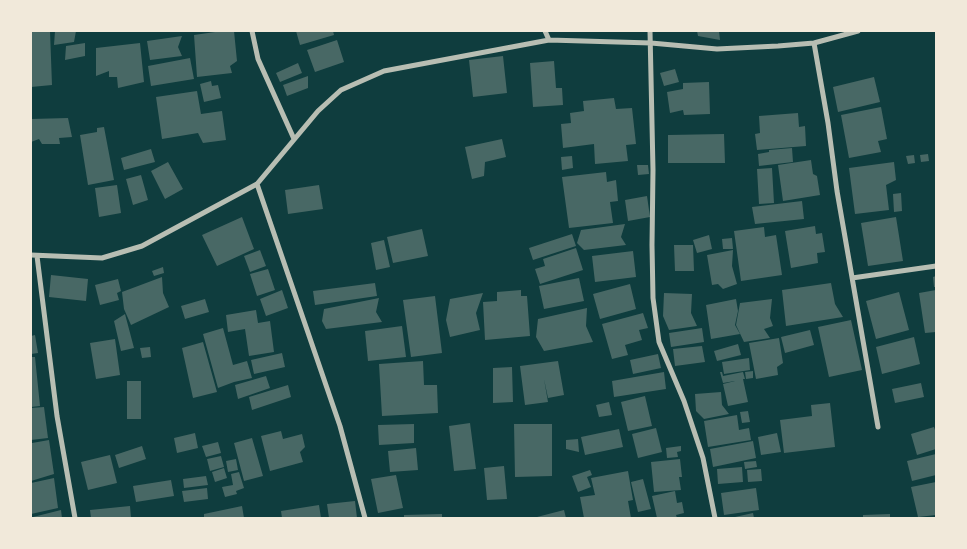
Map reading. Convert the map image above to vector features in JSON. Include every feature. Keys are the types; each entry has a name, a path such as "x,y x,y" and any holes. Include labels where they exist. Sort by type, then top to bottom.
{"street":[{"path":"252,31 258,59 294,139"},
{"path":"545,31 549,40"},
{"path":"650,31 654,170 653,298 660,342 684,401 703,458 715,518"},
{"path":"75,518 57,416 34,256 102,258 142,246 257,184 318,111 341,90 384,70 549,40 651,43 717,48 814,43 858,31"},
{"path":"814,43 828,123 837,191 878,426"},
{"path":"257,184 340,426 365,518"},
{"path":"852,278 936,266"}],"building":[{"path":"31,31 50,31 52,85 31,87"},
{"path":"55,31 76,31 74,42 54,45"},
{"path":"234,31 237,61 230,66 232,73 197,77 194,35"},
{"path":"296,31 333,31 334,35 300,45"},
{"path":"697,31 719,31 720,40 698,36"},
{"path":"182,36 178,47 182,56 150,60 147,41"},
{"path":"337,40 344,62 315,72 307,50"},
{"path":"85,43 85,56 65,60 66,46"},
{"path":"140,43 144,82 118,88 117,77 109,77 109,71 96,76 96,48"},
{"path":"503,56 507,93 473,97 469,60"},
{"path":"190,58 194,79 151,86 148,66"},
{"path":"554,61 556,88 562,88 563,105 533,107 530,63"},
{"path":"298,63 302,73 280,82 276,73"},
{"path":"675,69 679,82 664,86 660,73"},
{"path":"308,76 308,88 287,96 283,85"},
{"path":"874,77 880,102 838,112 833,87"},
{"path":"211,81 212,86 218,85 221,98 204,102 200,84"},
{"path":"709,82 710,114 684,115 683,110 670,113 667,92 683,89 683,83"},
{"path":"197,91 201,114 222,111 226,140 203,143 198,133 162,139 156,97"},
{"path":"614,98 616,109 632,108 636,144 626,145 628,161 595,164 594,144 563,148 561,124 571,123 570,113 584,111 583,101"},
{"path":"881,107 887,139 878,141 881,152 849,158 841,115"},
{"path":"798,113 799,127 805,126 806,146 757,150 755,134 760,133 759,116"},
{"path":"68,118 72,137 59,138 60,144 42,144 39,139 31,142 31,119"},
{"path":"104,127 114,180 88,185 80,135 97,132 97,128"},
{"path":"724,134 725,163 668,163 668,135"},
{"path":"502,139 506,157 485,162 484,176 472,179 465,147"},
{"path":"792,148 793,162 759,166 758,154 769,152 769,150"},
{"path":"151,149 155,162 124,170 121,158"},
{"path":"928,154 929,161 921,162 920,155"},
{"path":"914,155 915,163 908,164 906,156"},
{"path":"572,156 573,168 562,170 561,157"},
{"path":"811,160 813,174 817,176 820,195 783,201 778,165"},
{"path":"168,162 183,189 165,199 151,171"},
{"path":"894,162 896,180 886,185 889,210 855,214 849,168"},
{"path":"637,165 648,165 649,174 638,175"},
{"path":"772,168 774,203 759,204 757,169"},
{"path":"606,172 607,182 616,180 618,201 610,202 613,223 569,228 562,177"},
{"path":"141,175 148,200 133,205 126,179"},
{"path":"117,185 121,213 99,217 95,188"},
{"path":"319,185 323,209 288,214 285,190"},
{"path":"901,193 902,211 894,212 893,194"},
{"path":"647,196 650,217 628,221 625,200"},
{"path":"802,201 804,219 755,224 752,207"},
{"path":"242,217 254,249 217,266 202,235"},
{"path":"896,217 903,261 868,266 861,223"},
{"path":"625,224 621,237 626,245 584,250 577,243 581,230"},
{"path":"815,226 816,234 822,233 825,252 817,253 818,263 791,268 785,231"},
{"path":"764,227 765,237 776,235 782,275 741,281 734,231"},
{"path":"422,229 428,256 393,263 387,237"},
{"path":"572,234 576,246 533,260 529,248"},
{"path":"709,235 712,249 697,253 693,240"},
{"path":"732,238 733,249 723,249 722,239"},
{"path":"384,240 390,267 376,270 371,243"},
{"path":"674,245 693,245 694,271 675,271"},
{"path":"576,248 583,270 540,284 535,269 545,266 543,259"},
{"path":"260,250 266,266 250,272 244,256"},
{"path":"733,250 732,266 737,284 723,289 718,284 712,285 707,255"},
{"path":"633,251 636,277 595,282 592,256"},
{"path":"163,267 164,273 154,276 152,271"},
{"path":"268,269 275,290 257,296 250,274"},
{"path":"51,275 88,279 86,301 49,297"},
{"path":"936,276 936,287 934,287 933,277"},
{"path":"162,277 163,293 169,307 131,325 124,309 122,292"},
{"path":"579,278 584,301 544,309 539,286"},
{"path":"118,279 121,291 117,293 119,300 100,305 95,285"},
{"path":"375,283 377,296 315,305 313,291"},
{"path":"831,283 835,304 843,317 786,326 782,290"},
{"path":"630,284 636,309 600,319 593,294"},
{"path":"282,290 288,308 266,316 260,299"},
{"path":"521,290 521,296 527,296 530,336 485,340 483,302 497,301 497,292"},
{"path":"936,290 936,332 925,333 919,293"},
{"path":"899,292 909,330 876,339 866,301"},
{"path":"483,293 476,313 480,330 450,337 446,320 450,299"},
{"path":"664,293 692,294 691,313 697,326 669,330 663,316"},
{"path":"435,296 442,353 411,357 403,300"},
{"path":"379,298 376,312 382,322 326,329 322,321 324,309"},
{"path":"205,299 209,312 185,319 181,306"},
{"path":"736,299 738,311 735,325 740,334 711,339 706,305"},
{"path":"772,299 770,318 773,326 764,329 770,338 744,342 736,325 740,303"},
{"path":"587,308 586,326 593,342 544,351 536,337 538,319"},
{"path":"256,310 258,323 270,321 274,352 249,356 245,329 228,332 226,315"},
{"path":"643,313 648,328 639,330 642,340 625,345 628,355 612,359 602,324"},
{"path":"125,314 134,348 121,351 114,321"},
{"path":"851,320 862,370 829,377 818,327"},
{"path":"402,326 406,357 368,361 365,331"},
{"path":"223,328 233,365 247,361 252,378 218,388 203,334"},
{"path":"702,328 704,342 671,347 669,333"},
{"path":"810,330 814,345 785,353 781,337"},
{"path":"35,335 38,353 31,354 31,336"},
{"path":"914,337 920,364 882,374 876,347"},
{"path":"779,338 783,363 777,367 778,375 756,379 749,343"},
{"path":"115,339 120,375 96,379 90,343"},
{"path":"203,342 217,392 193,398 182,348"},
{"path":"738,344 741,355 717,361 714,351"},
{"path":"702,346 705,362 675,366 673,349"},
{"path":"150,347 151,357 142,358 140,348"},
{"path":"282,353 285,367 254,374 251,360"},
{"path":"658,354 661,368 633,374 630,360"},
{"path":"31,357 35,357 40,406 31,407"},
{"path":"749,358 750,370 724,374 722,362"},
{"path":"423,361 424,385 437,385 438,413 382,416 379,364"},
{"path":"558,361 564,395 548,398 544,379 548,402 525,405 520,366"},
{"path":"512,367 513,402 493,403 493,368"},
{"path":"753,371 753,378 746,379 745,372"},
{"path":"664,372 666,389 614,397 612,381"},
{"path":"720,372 722,372 723,376 743,372 748,402 728,406 723,384 735,381 723,383"},
{"path":"266,376 270,388 238,399 235,385"},
{"path":"127,381 141,381 141,419 127,419"},
{"path":"921,383 924,397 895,403 892,389"},
{"path":"288,385 291,397 252,410 249,397"},
{"path":"721,392 722,405 729,414 704,419 696,411 695,394"},
{"path":"645,396 652,426 628,431 621,402"},
{"path":"609,402 612,415 599,417 596,405"},
{"path":"830,403 835,447 784,453 780,420 812,416 811,405"},
{"path":"44,407 48,438 31,440 31,408"},
{"path":"748,411 750,422 742,423 740,412"},
{"path":"737,415 739,430 749,428 751,440 708,447 704,421"},
{"path":"470,423 476,469 454,471 449,426"},
{"path":"414,424 414,443 379,445 378,425"},
{"path":"514,424 552,424 552,476 515,477"},
{"path":"934,427 936,449 917,455 911,434"},
{"path":"656,428 662,452 638,458 632,434"},
{"path":"619,429 623,447 585,455 581,437"},
{"path":"281,431 283,439 302,434 305,447 300,452 303,462 270,471 261,436"},
{"path":"195,433 198,448 177,453 174,438"},
{"path":"777,433 781,452 761,455 758,437"},
{"path":"252,438 263,476 244,481 234,443"},
{"path":"578,439 579,452 566,449 566,440"},
{"path":"49,440 54,474 31,481 32,443"},
{"path":"753,441 756,458 713,467 710,449"},
{"path":"218,442 221,453 206,457 202,446"},
{"path":"142,446 146,459 119,468 115,455"},
{"path":"681,446 681,451 677,452 678,457 667,458 666,448"},
{"path":"416,448 418,470 390,472 388,451"},
{"path":"936,454 936,475 912,481 907,461"},
{"path":"110,455 117,483 88,490 81,462"},
{"path":"221,456 224,467 210,471 207,459"},
{"path":"236,459 238,470 228,472 226,461"},
{"path":"680,459 682,477 679,477 681,490 654,492 651,462"},
{"path":"756,461 757,467 745,469 744,462"},
{"path":"504,466 507,499 487,500 484,468"},
{"path":"742,467 743,482 718,484 717,469"},
{"path":"224,468 227,478 215,482 212,472"},
{"path":"761,469 762,481 748,482 747,470"},
{"path":"590,470 592,475 587,477 591,487 578,492 572,476"},
{"path":"628,471 633,500 628,501 631,518 584,518 580,497 595,495 591,478"},
{"path":"239,472 244,488 236,491 237,494 225,497 222,487 233,485 231,474"},
{"path":"396,475 403,508 378,513 371,479"},
{"path":"206,476 208,485 184,488 183,479"},
{"path":"54,478 58,508 31,514 31,483"},
{"path":"643,479 651,509 638,512 631,482"},
{"path":"171,480 174,496 136,502 133,486"},
{"path":"936,482 936,515 918,517 911,487"},
{"path":"207,488 208,499 184,502 182,491"},
{"path":"756,488 759,510 724,515 721,493"},
{"path":"675,491 677,503 682,502 684,513 676,515 677,518 657,518 652,496"},
{"path":"355,501 357,518 329,518 327,504"},
{"path":"319,505 321,518 282,518 281,511"},
{"path":"130,506 131,518 91,518 90,510"},
{"path":"242,506 244,518 204,518 204,514"},
{"path":"61,510 62,518 33,518 33,517"},
{"path":"564,510 566,518 537,518 537,517"},
{"path":"753,513 754,518 735,518 735,517"},
{"path":"442,514 442,518 404,518 404,515"},
{"path":"890,514 890,518 863,518 863,515"}]}
